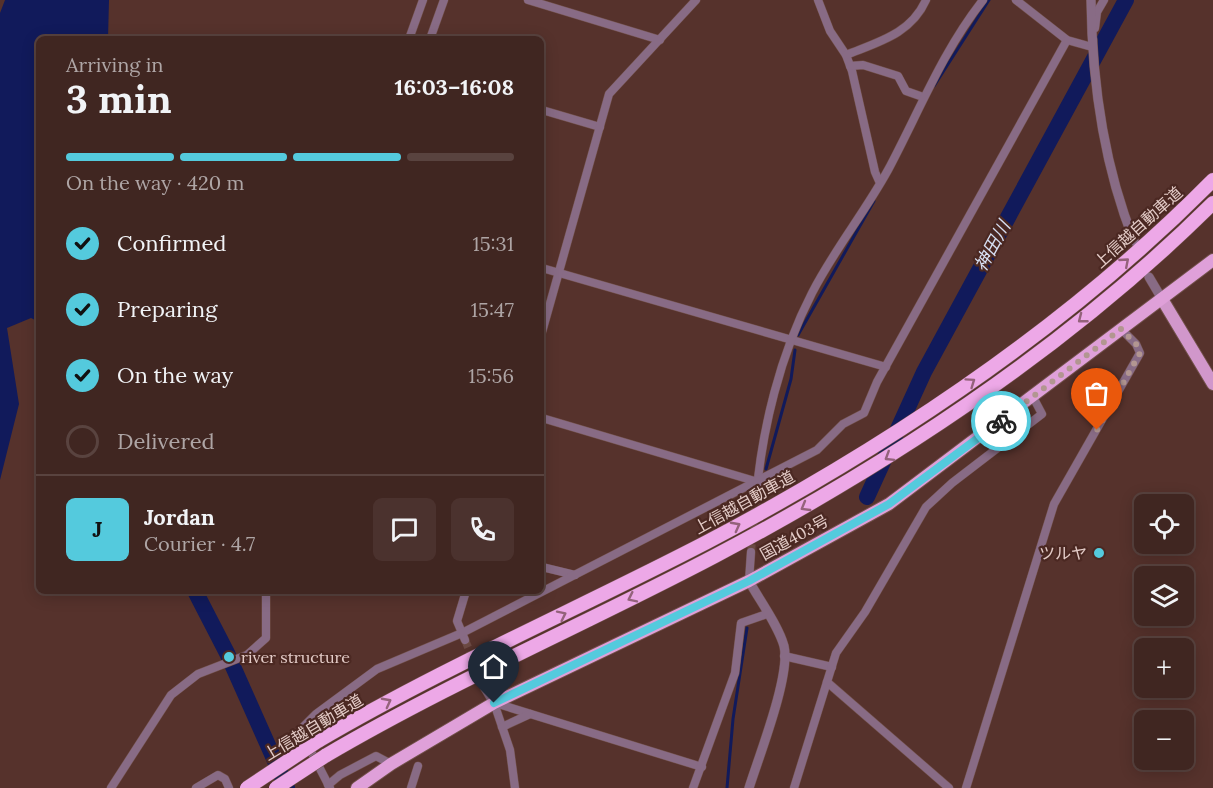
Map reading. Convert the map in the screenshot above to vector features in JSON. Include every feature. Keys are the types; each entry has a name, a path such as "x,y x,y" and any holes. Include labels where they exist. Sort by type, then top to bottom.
{"highway":[{"name":"上信越自動車道","path":"248,788 318,741 411,689 707,542 858,457 924,416 1037,334 1093,289 1150,240 1213,180"},
{"name":"上信越自動車道","path":"276,788 325,756 419,703 715,556 855,478 922,436 1045,348 1121,287 1210,207"},
{"name":"国道403号","path":"357,788 391,764 494,703 749,581 889,504 1213,260"}],"main road":[{"path":"1162,299 1213,384"}],"street":[{"path":"410,36 423,0"},
{"path":"431,36 444,0"},
{"path":"528,0 660,40"},
{"path":"544,325 609,94 696,0"},
{"path":"818,0 831,31 850,66 879,181"},
{"path":"846,55 907,28 916,19 926,0"},
{"path":"756,498 789,340 812,292 886,172 932,77 983,0"},
{"path":"1016,0 1067,40 1092,47"},
{"path":"1091,0 1092,47 1108,154 1119,198 1134,241"},
{"path":"1092,47 1097,12 1104,0"},
{"path":"544,592 817,450 843,424 864,413 886,367 1067,40"},
{"path":"850,66 863,65 898,76 906,91 923,97"},
{"path":"544,111 600,127"},
{"path":"544,269 886,367"},
{"path":"1149,277 1162,299"},
{"path":"966,788 1054,504 1140,353 1136,344 1121,329"},
{"path":"794,788 836,653 865,612 926,507 952,483 1042,414 1033,397"},
{"path":"544,419 758,482"},
{"path":"749,788 782,680 785,648 777,629 749,581 751,552"},
{"path":"544,567 575,575"},
{"path":"111,788 171,695 198,674 247,655 268,634 267,594"},
{"path":"463,637 457,621 465,594"},
{"path":"391,764 376,756 340,776 329,787 300,730 316,714 377,669 463,637 541,594"},
{"path":"693,788 735,673 741,623 767,614"},
{"path":"784,656 832,667"},
{"path":"827,682 949,788"},
{"path":"485,688 494,703 510,750 515,788"},
{"path":"494,703 702,767"},
{"path":"502,727 530,714"},
{"path":"411,788 418,766"},
{"path":"196,788 218,775 225,779 229,788"}],"shaded area":[{"path":"5,0 109,0 108,36 36,36 36,320 31,318 7,328 19,404 0,480 0,13"}],"waterway":[{"path":"934,86 989,0"},
{"name":"神田川","path":"867,497 924,372 1126,0"},
{"path":"798,335 874,201"},
{"path":"766,469 791,379 795,350"},
{"path":"197,594 227,653 287,788"},
{"path":"727,788 733,719 747,628"}],"tunnel":[{"path":"751,552 756,498"},
{"path":"465,640 485,688"}],"way so far":[{"path":"1001,421 1121,329 1136,344 1140,353 1097,430"}],"place":[{"name":"ツルヤ","path":"1099,553"},
{"name":"river structure","path":"229,657"}],"route":[{"path":"494,703 749,581 889,504 1001,421"}]}
